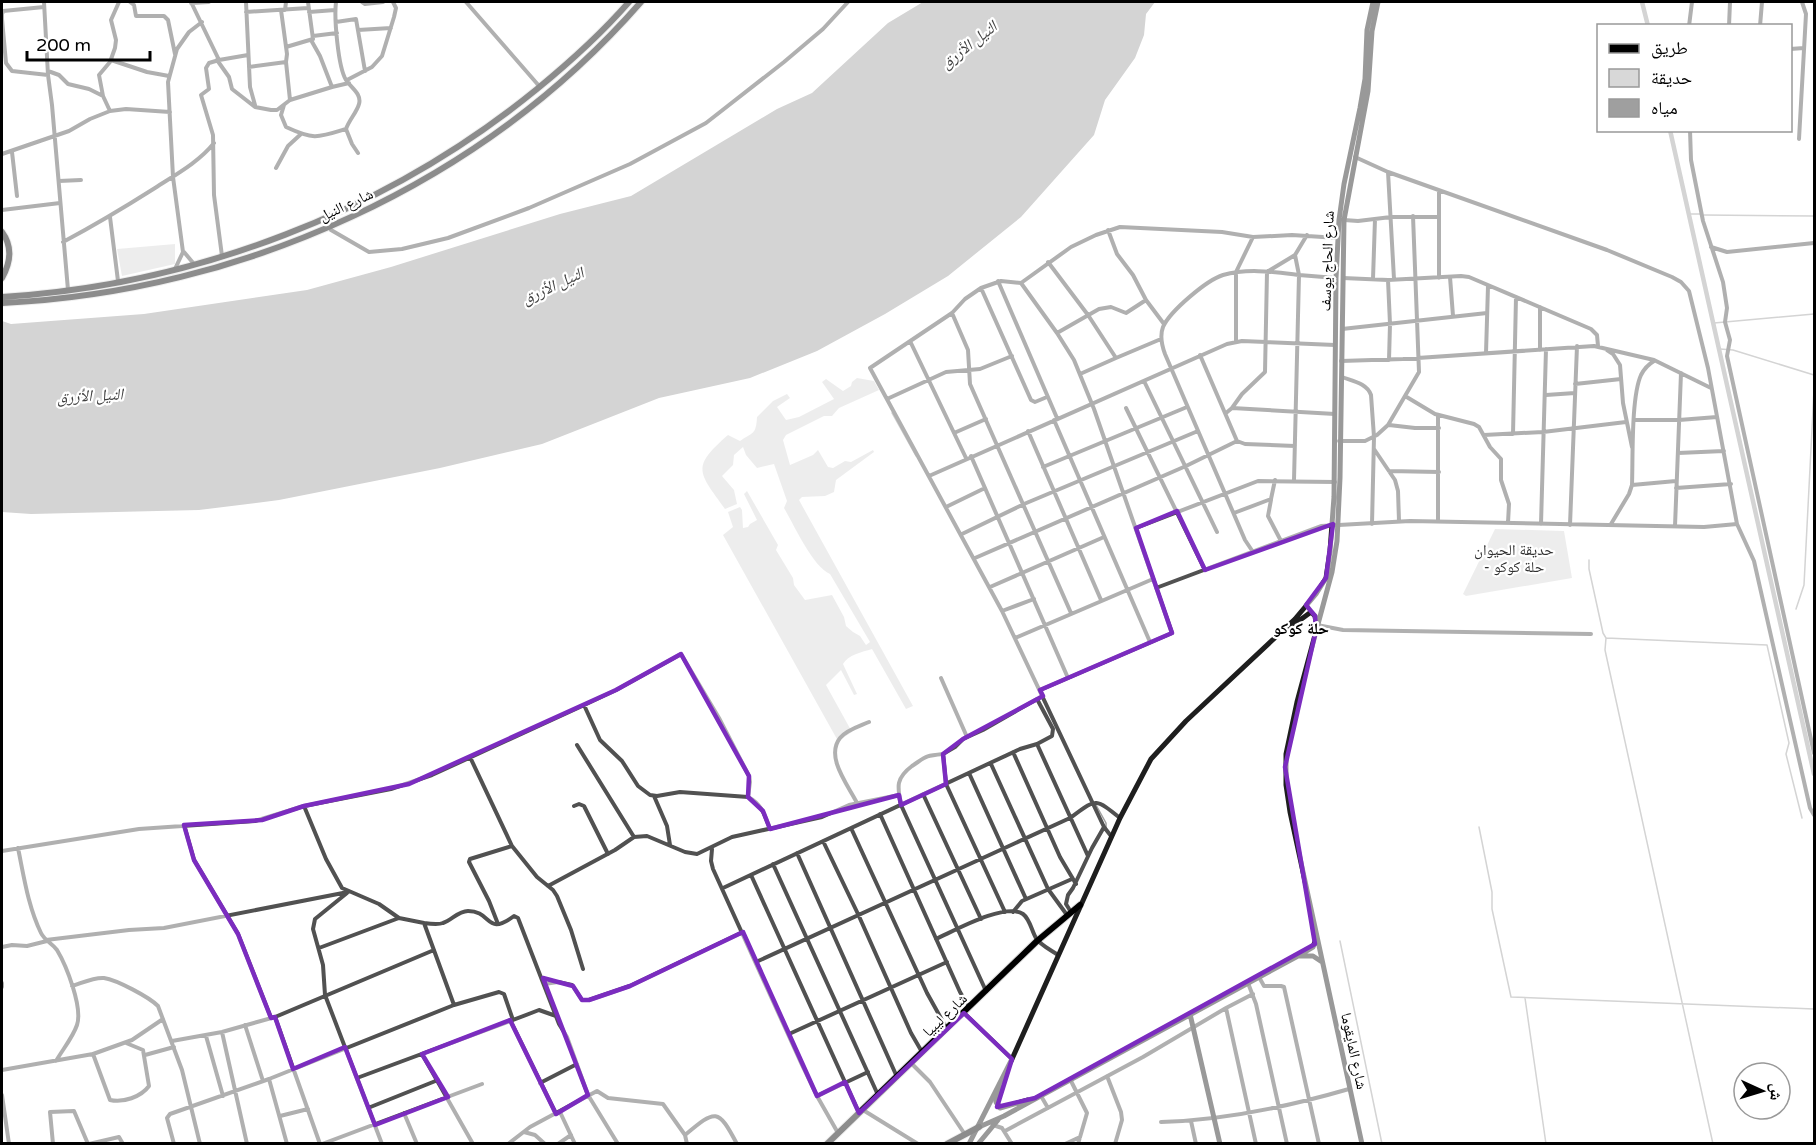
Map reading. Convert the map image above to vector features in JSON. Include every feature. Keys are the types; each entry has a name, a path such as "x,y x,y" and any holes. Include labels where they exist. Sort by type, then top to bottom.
{"main road":[{"name":"شارع النيل","path":"2,297 68,290 194,265 295,231 370,198 440,160 501,118 593,40 629,2"},
{"name":"شارع النيل","path":"2,303 69,298 157,283 232,262 330,227 446,167 518,118 578,67 641,2"},
{"name":"شارع الحاج يوسف","path":"1335,524 1342,329 1338,238 1343,192 1363,89 1367,30 1372,2"},
{"name":"شارع الحاج يوسف","path":"1335,524 1338,441 1335,414 1336,345 1339,278 1344,220 1368,91 1372,31 1378,2"},
{"path":"511,110 518,118"},
{"path":"501,118 505,120 506,126"},
{"path":"370,198 369,204 372,207"},
{"path":"356,204 359,207 359,213"},
{"path":"2,232 10,252 9,263 2,278"},
{"path":"969,1143 1012,1059 1111,836 1155,753 1186,720 1287,626 1323,584 1335,524"},
{"name":"شارع المايقوما","path":"1335,524 1334,562 1297,702 1286,767 1290,812 1362,1143"},
{"path":"1287,626 1296,623 1311,612 1315,616 1316,627"},
{"name":"شارع ليبيا","path":"828,1143 1037,941 1080,905"},
{"path":"947,1143 999,1118 1298,956 1313,947 1316,934"},
{"path":"1298,956 1313,956 1323,963"},
{"path":"1190,1014 1220,1143"},
{"path":"1005,1074 996,1102 997,1107 1003,1108 1038,1097"},
{"path":"978,1143 999,1118"}],"street":[{"path":"110,111 103,96 99,75 111,60 116,43 111,20 119,2"},
{"path":"130,2 134,5 136,16 161,15 168,20 175,55"},
{"path":"209,2 191,2 218,60 229,76 232,89 255,106 274,111 290,100 348,82 378,62 391,28 396,8 393,2"},
{"path":"246,2 250,87 255,106"},
{"path":"286,2 283,10 290,100"},
{"path":"308,2 312,38 332,87"},
{"path":"336,2 338,45 348,82 359,96 360,104 346,129 358,153"},
{"path":"362,2 363,4 383,2"},
{"path":"466,2 540,87"},
{"path":"330,227 331,231 369,252 402,249 448,238 549,199 651,154 706,123 784,62 823,28 848,2"},
{"path":"1689,24 1692,2"},
{"path":"1729,24 1730,2"},
{"path":"1760,24 1762,2"},
{"path":"1799,139 1806,14 1802,2"},
{"path":"68,290 48,73 44,4 2,12 6,63 12,72 48,73 58,75 68,84 89,89 103,96"},
{"path":"246,12 335,10"},
{"path":"336,22 355,19 365,71"},
{"path":"194,265 183,252 173,177 169,76 175,55 185,37 202,22"},
{"path":"358,30 391,28"},
{"path":"286,47 337,33"},
{"path":"1792,49 1804,48"},
{"path":"222,256 214,195 212,127 201,94 209,89 206,68 209,63 248,56"},
{"path":"111,60 147,72 169,76"},
{"path":"249,67 286,62"},
{"path":"284,104 281,116 286,127 305,136 321,137 346,129"},
{"path":"2,154 55,136 110,111 126,109 170,112"},
{"path":"1690,132 1691,160 1710,247 1723,282 1727,308 1725,322 1730,340 1727,353 1729,364 1815,753"},
{"path":"276,168 288,146 301,134"},
{"path":"63,242 110,217 173,177 214,143"},
{"path":"12,152 17,196"},
{"path":"1355,157 1388,172 1607,250 1682,282 1689,291 1712,388 1737,524 1754,561 1810,808 1815,815"},
{"path":"1388,172 1394,279"},
{"path":"58,181 81,180"},
{"path":"1439,190 1439,278"},
{"path":"2,210 60,203"},
{"path":"1338,441 1365,441 1374,437 1388,425 1419,372 1413,216"},
{"path":"110,217 118,281"},
{"path":"1344,220 1438,217"},
{"path":"1373,279 1375,219"},
{"path":"1111,836 1104,827 990,587 870,368 952,313 965,299 981,288 998,282 1021,283 1048,262 1082,241 1108,230 1126,227 1222,232 1253,237 1307,235 1338,238"},
{"path":"1108,230 1117,254 1164,324"},
{"path":"1267,272 1295,255 1307,235"},
{"path":"1236,341 1236,273 1253,237"},
{"path":"1710,247 1727,252 1815,243"},
{"path":"175,269 183,252"},
{"path":"1294,480 1299,276 1295,255"},
{"path":"1048,262 1088,315 1116,358"},
{"path":"1226,413 1242,394 1264,376 1267,343 1267,272"},
{"path":"1253,552 1187,407 1163,351 1161,339 1164,324 1184,303 1222,275 1267,272 1299,276 1388,280 1469,277 1591,329 1597,335 1600,346 1608,350 1617,360 1633,454"},
{"path":"1450,277 1453,316"},
{"path":"1388,280 1389,360"},
{"path":"998,282 1150,643"},
{"path":"1021,283 1069,351 1080,374 1172,633 1040,690"},
{"path":"1486,353 1488,286"},
{"path":"981,288 1030,400 1035,402 1047,397"},
{"path":"1513,434 1516,297"},
{"path":"1057,333 1104,308 1128,313 1146,300"},
{"path":"1540,307 1540,350"},
{"path":"952,313 968,350 970,384 1071,613"},
{"path":"1342,329 1487,313"},
{"path":"1080,374 1161,339"},
{"path":"910,341 954,433 985,488 1068,678"},
{"path":"929,476 1236,341 1336,345"},
{"path":"1570,525 1577,346"},
{"path":"1341,361 1600,346 1654,360 1712,388"},
{"path":"1541,524 1546,349"},
{"path":"1200,355 1237,441"},
{"path":"887,399 946,372 984,368 1012,356"},
{"path":"1611,524 1632,485 1635,420 1641,374 1654,360"},
{"path":"1675,526 1681,373"},
{"path":"1341,376 1363,385 1370,391 1374,437 1372,524"},
{"path":"1575,384 1621,379"},
{"path":"1144,381 1216,532"},
{"path":"1546,395 1575,393"},
{"path":"1405,396 1428,411 1477,425 1490,447 1501,459 1501,480 1509,504 1508,523"},
{"path":"1043,467 1187,407"},
{"path":"1126,408 1204,570"},
{"path":"1232,408 1335,414"},
{"path":"1438,415 1438,522"},
{"path":"1635,420 1717,417"},
{"path":"954,433 986,419"},
{"path":"1484,435 1543,432 1626,422"},
{"path":"1388,425 1439,428"},
{"path":"1028,431 1101,600"},
{"path":"962,534 1024,504 1198,431"},
{"path":"975,558 1209,456 1215,450 1237,441 1245,444 1295,446"},
{"path":"1374,448 1395,480 1398,491 1399,521"},
{"path":"1678,453 1724,451"},
{"path":"1389,471 1439,472"},
{"path":"1275,480 1268,516 1281,541"},
{"path":"1136,528 1258,481 1335,482"},
{"path":"1632,485 1676,481"},
{"path":"1676,488 1731,484"},
{"path":"946,507 985,488"},
{"path":"1234,513 1271,499"},
{"path":"1156,588 1321,526 1335,524 1399,521 1704,527 1737,524"},
{"path":"990,587 1104,537"},
{"path":"1015,638 1153,579"},
{"path":"1002,611 1034,599"},
{"path":"1316,627 1343,630 1591,634"},
{"path":"2,851 139,829 255,821 304,806 400,786 432,775 584,705 681,654 749,776 748,797"},
{"path":"941,678 967,737"},
{"path":"986,992 901,805 898,781 903,772 924,756 943,754 967,737 1042,696"},
{"path":"723,888 1013,752 1052,736 1054,732 1037,699"},
{"path":"584,705 600,740 626,766 638,786 654,796 667,826 670,845"},
{"path":"857,803 836,761 834,751 840,738 869,722"},
{"path":"1037,744 1088,856"},
{"path":"577,745 634,837"},
{"path":"1013,752 1076,884"},
{"path":"943,754 946,784 1005,912"},
{"path":"470,757 512,846 537,877 557,896 583,969"},
{"path":"991,764 1048,889 1069,914"},
{"path":"969,773 1026,899"},
{"path":"654,796 680,792 748,797 756,801 763,811 770,829"},
{"path":"923,794 981,919"},
{"path":"548,886 608,854 634,837 647,836 692,854 712,848 732,837 822,817 857,803 898,795"},
{"path":"756,962 1070,818 1093,803 1100,802 1120,818"},
{"path":"574,806 581,804 584,806 608,854"},
{"path":"304,806 329,866 339,884 348,892 379,904 399,918 424,923 442,923 460,912 471,911 477,912 498,925 514,916 518,918 556,1016 567,1037 588,1095 618,1143"},
{"path":"880,814 967,1010 1012,1059"},
{"path":"184,825 194,860 242,942 294,1069 321,1143 482,1084"},
{"path":"1069,914 1066,900 1104,827"},
{"path":"851,828 946,1029"},
{"path":"823,841 922,1053"},
{"path":"498,925 489,901 469,862 471,858 512,846"},
{"path":"18,848 32,913 47,941 56,948 78,1007 78,1022 56,1061"},
{"path":"712,848 711,861 816,1096 838,1133"},
{"path":"797,853 897,1077"},
{"path":"773,864 878,1095"},
{"path":"751,875 845,1082 861,1112 918,1143"},
{"path":"1013,912 1026,899 1072,879"},
{"path":"2,947 27,946 47,941 129,930 164,928 348,892"},
{"path":"348,892 314,921 314,934 319,948 326,995 381,1143"},
{"path":"936,939 981,919 1013,912 1024,914 1037,941 1058,955"},
{"path":"319,948 399,918"},
{"path":"424,923 453,1005"},
{"path":"544,984 558,982 572,985 582,1000 589,1000 630,986 743,932"},
{"path":"172,1041 222,1032 273,1017 435,950"},
{"path":"789,1034 946,962"},
{"path":"1259,977 1264,986 1284,987 1319,1143"},
{"path":"72,986 102,978 116,981 155,1003 174,1047 200,1143"},
{"path":"1248,983 1253,994 1287,1143"},
{"path":"174,1143 167,1116 269,1079 453,1005 502,992 511,1020 540,1083 575,1143"},
{"path":"1005,1131 1253,994"},
{"path":"1226,1008 1256,1143"},
{"path":"357,1078 539,1010 556,1016"},
{"path":"2,1070 93,1054 126,1043 163,1019"},
{"path":"245,1025 263,1081"},
{"path":"222,1032 247,1143"},
{"path":"206,1035 223,1096"},
{"path":"93,1054 110,1100 135,1097 147,1089 150,1083 145,1055 141,1049 126,1043"},
{"path":"145,1055 174,1047"},
{"path":"422,1054 473,1143"},
{"path":"911,1063 930,1082 964,1134"},
{"path":"540,1083 577,1064"},
{"path":"816,1096 868,1072"},
{"path":"1107,1076 1122,1120 1115,1143"},
{"path":"269,1079 287,1143"},
{"path":"1070,1079 1087,1116 1078,1143"},
{"path":"368,1108 438,1080"},
{"path":"1161,1122 1214,1119 1249,1113 1350,1089"},
{"path":"508,1143 597,1091 608,1098 663,1104 685,1135 687,1143"},
{"path":"2,1095 9,1143"},
{"path":"1038,1097 1048,1108"},
{"path":"280,1116 308,1109"},
{"path":"53,1143 50,1112 74,1111 88,1143 119,1137 123,1143"},
{"path":"404,1113 417,1143"},
{"path":"685,1135 709,1116 715,1116 724,1120 737,1143"},
{"path":"1191,1121 1196,1143"},
{"path":"993,1125 1005,1131 1012,1143"},
{"path":"524,1132 536,1135 545,1143"},
{"path":"558,1143 571,1135"},
{"path":"1065,1143 1080,1137"}],"highlighted area":[{"path":"1177,511 1205,570 1333,524 1326,578 1306,605 1315,616 1316,630 1285,767 1315,944 1035,1098 997,1107 1012,1059 964,1013 859,1113 845,1082 817,1096 743,932 630,986 589,1000 582,1000 573,986 543,978 588,1095 556,1114 510,1020 422,1054 448,1097 375,1125 345,1047 293,1069 275,1017 271,1018 238,934 194,860 184,825 262,820 304,806 409,784 616,690 681,654 749,776 748,797 763,811 770,829 899,795 901,805 946,784 943,754 963,739 1043,696 1040,690 1172,633 1136,528"}],"green space":[{"path":"175,244 175,264 122,276 117,249"},
{"path":"857,378 874,381 879,390 839,408 832,416 824,416 786,435 783,440 790,465 813,455 818,450 828,467 833,468 845,461 851,462 873,450 874,452 836,480 834,492 825,496 802,497 799,500 913,706 906,709 872,649 856,654 843,664 857,694 854,695 841,670 826,685 852,732 838,741 723,535 733,527 728,512 740,507 743,528 757,520 744,494 747,491 778,545 776,550 793,578 794,585 805,600 832,595 844,617 846,626 860,636 866,645 870,642 830,574 817,563 798,535 784,508 787,501 774,464 757,468 746,455 743,447 734,455 733,465 722,476 734,490 737,504 725,509 709,486 702,470 708,455 728,435 740,441 753,432 757,417 773,401 787,394 790,398 777,407 786,420 799,417 834,399 822,382 826,379 843,391"},
{"name":"حديقة الحيوان - حلة كوكو","path":"1495,529 1564,531 1572,578 1466,596 1463,594"}],"water":[{"name":"النيل الأزرق","path":"923,2 1155,2 1146,14 1144,35 1135,58 1105,100 1094,135 1021,217 948,276 885,314 817,351 750,378 659,398 542,444 440,468 279,500 199,510 31,514 2,512 2,321 11,324 144,314 307,290 391,267 560,214 631,196 777,109 812,93 888,23"}],"waterway":[{"path":"1642,2 1648,24"},
{"path":"1670,132 1814,774"},
{"path":"1689,214 1700,214"},
{"path":"1704,215 1814,216"},
{"path":"1714,323 1814,314"},
{"path":"1720,349 1733,350 1814,375"},
{"path":"1796,609 1804,585 1814,390"},
{"path":"892,413 916,456"},
{"path":"1589,560 1589,569 1606,638 1767,645 1789,743 1786,754 1802,818"},
{"path":"1606,638 1605,650 1713,1144"},
{"path":"1096,805 1106,823 1106,828"},
{"path":"1479,827 1492,892 1492,909 1511,997 1814,1009"},
{"path":"1340,941 1382,1144"},
{"path":"1525,998 1546,1144"}],"district":[{"name":"حلة كوكو","path":"1301,629"}]}
